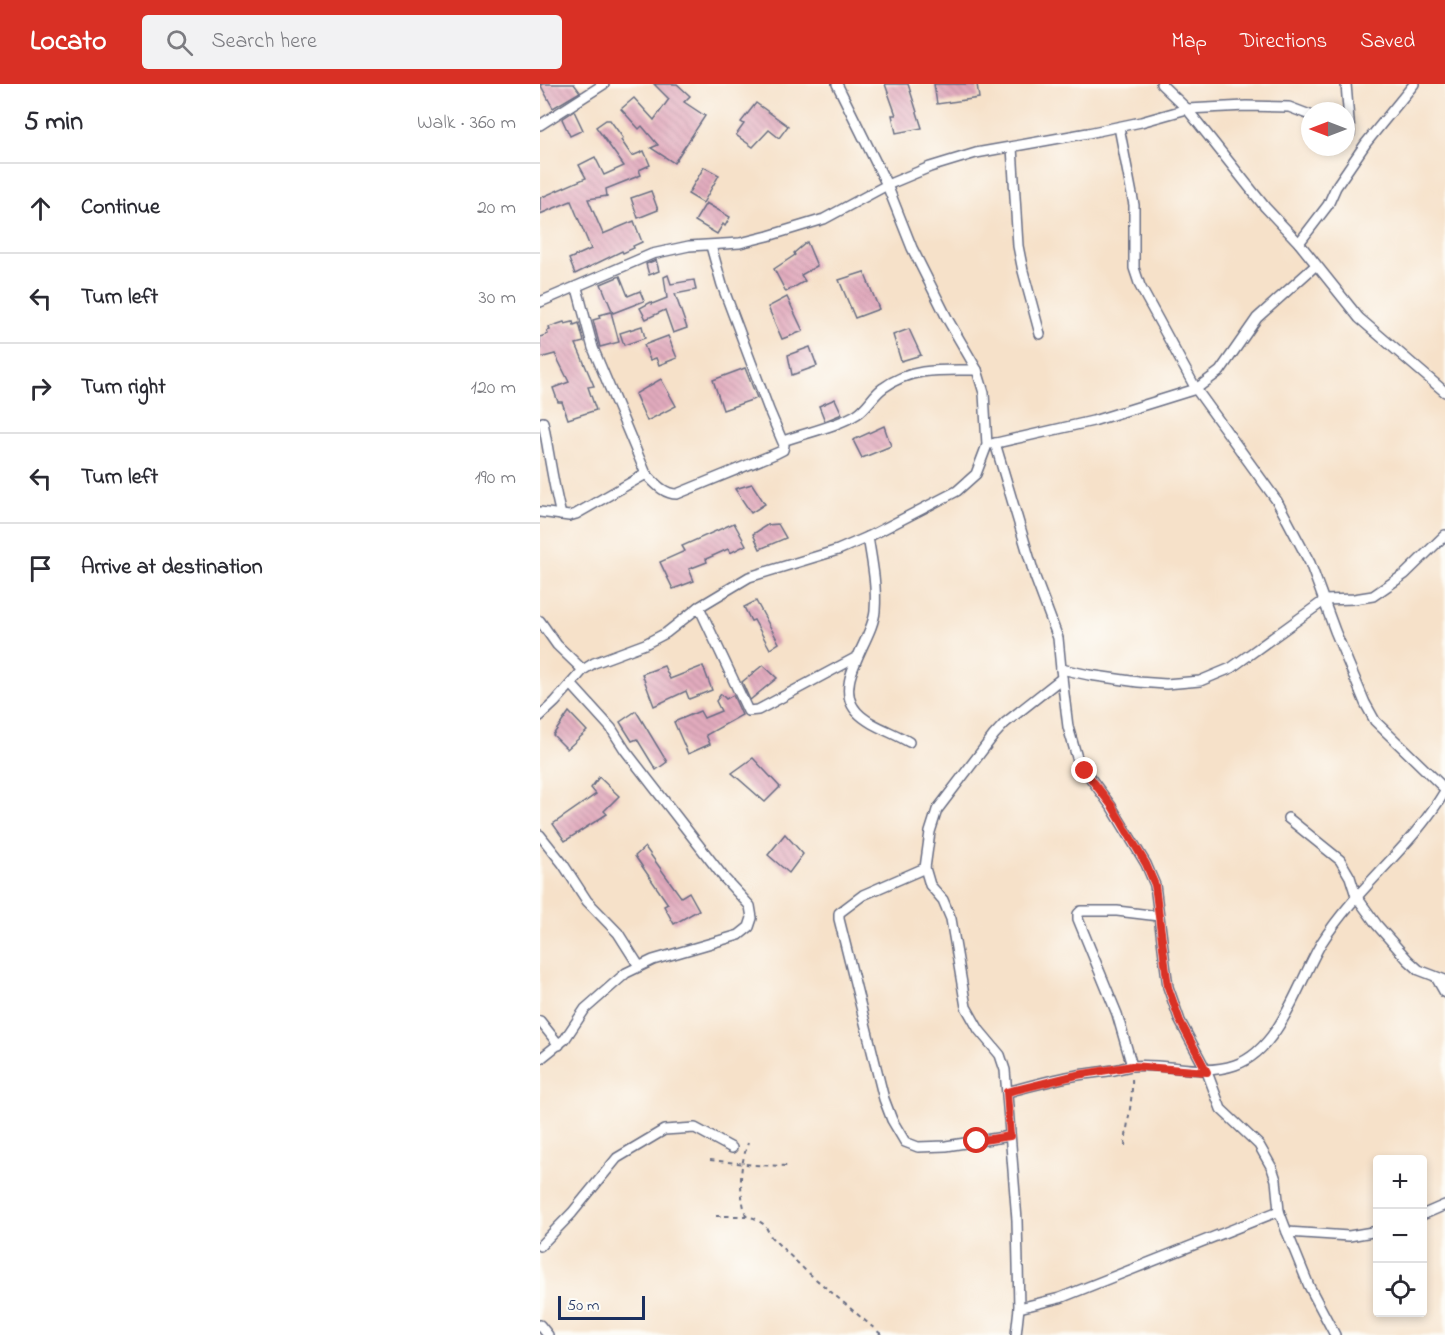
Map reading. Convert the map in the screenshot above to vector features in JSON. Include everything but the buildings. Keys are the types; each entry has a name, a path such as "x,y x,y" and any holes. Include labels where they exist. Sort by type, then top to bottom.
{"street":[{"path":"540,125 604,84"},
{"path":"837,84 887,185 912,248 948,320 977,370 984,393 991,444 1035,577 1058,638 1068,727 1074,751 1078,760 1112,806 1146,864 1155,885 1168,987 1180,1021 1207,1072 1221,1109 1259,1145 1272,1168 1276,1180 1279,1211 1309,1286 1335,1335"},
{"path":"1161,84 1187,109 1265,207 1299,243 1315,266 1359,318 1445,392"},
{"path":"1346,84 1347,102"},
{"path":"1299,243 1328,205 1336,187 1366,143 1414,84"},
{"path":"540,302 652,254 689,246 740,243 824,219 887,185 930,167 976,153 1119,127 1187,109 1246,106 1289,107 1301,112"},
{"path":"1007,1092 1077,1075 1132,1066 1207,1072 1238,1064 1253,1055 1272,1035 1287,1014 1322,942 1356,896 1435,808 1445,790 1375,721 1344,652 1310,563 1277,501 1196,389 1140,286 1134,268 1134,205 1119,127"},
{"path":"1355,136 1366,143"},
{"path":"1012,147 1018,246 1040,334"},
{"path":"577,288 593,348 646,474 669,494 677,494 783,450 783,441 722,285 711,246"},
{"path":"991,444 1093,421 1196,389 1220,370 1257,318 1315,266"},
{"path":"783,441 853,417 867,406 880,390 923,370 977,370"},
{"path":"543,422 553,487 561,515"},
{"path":"540,716 583,670 594,663 645,644 666,633 699,607 749,577 838,550 962,488 976,474 991,444"},
{"path":"540,512 561,515 576,514 646,474"},
{"path":"1016,1335 1019,1308 1017,1220 1005,1070 1000,1055 979,1030 966,1007 951,919 944,900 930,885 925,868 927,846 937,810 994,735 1061,673 1166,684 1200,681 1231,668 1324,600 1373,596 1405,574 1445,535"},
{"path":"868,537 875,590 875,613 868,635 857,657 849,690 857,712 909,742"},
{"path":"699,607 748,711 759,710 857,657"},
{"path":"540,621 557,645 583,670"},
{"path":"540,1059 565,1039 585,1009 626,973 665,956 739,935 749,927 752,918 750,906 725,879 611,728 571,684"},
{"path":"1288,818 1340,860 1350,877 1356,896 1377,925 1419,970 1441,980 1445,993"},
{"path":"540,835 563,864 587,901 618,933 639,966"},
{"path":"925,868 863,895 839,913 853,981 884,1099 892,1120 905,1142 918,1147 946,1146 1010,1136"},
{"path":"1132,1066 1117,1014 1078,919 1078,914 1081,911 1117,911 1159,916"},
{"path":"540,1021 559,1045"},
{"path":"540,1246 572,1213 617,1158 664,1130 695,1128 732,1148"},
{"path":"1427,1213 1445,1205"},
{"path":"1019,1308 1060,1298 1279,1211"},
{"path":"1287,1232 1349,1236 1373,1232"},
{"path":"540,1325 548,1335"}],"path":[{"path":"1125,1146 1132,1098 1132,1066"},
{"path":"746,1216 740,1194 742,1164 748,1143"},
{"path":"710,1160 790,1166"},
{"path":"716,1216 746,1216 765,1225 771,1237 805,1270 882,1335"}],"route":[{"path":"977,1141 1010,1136 1007,1092 1077,1075 1132,1066 1207,1072 1180,1021 1168,987 1155,885 1146,864 1112,806 1085,771"}]}
